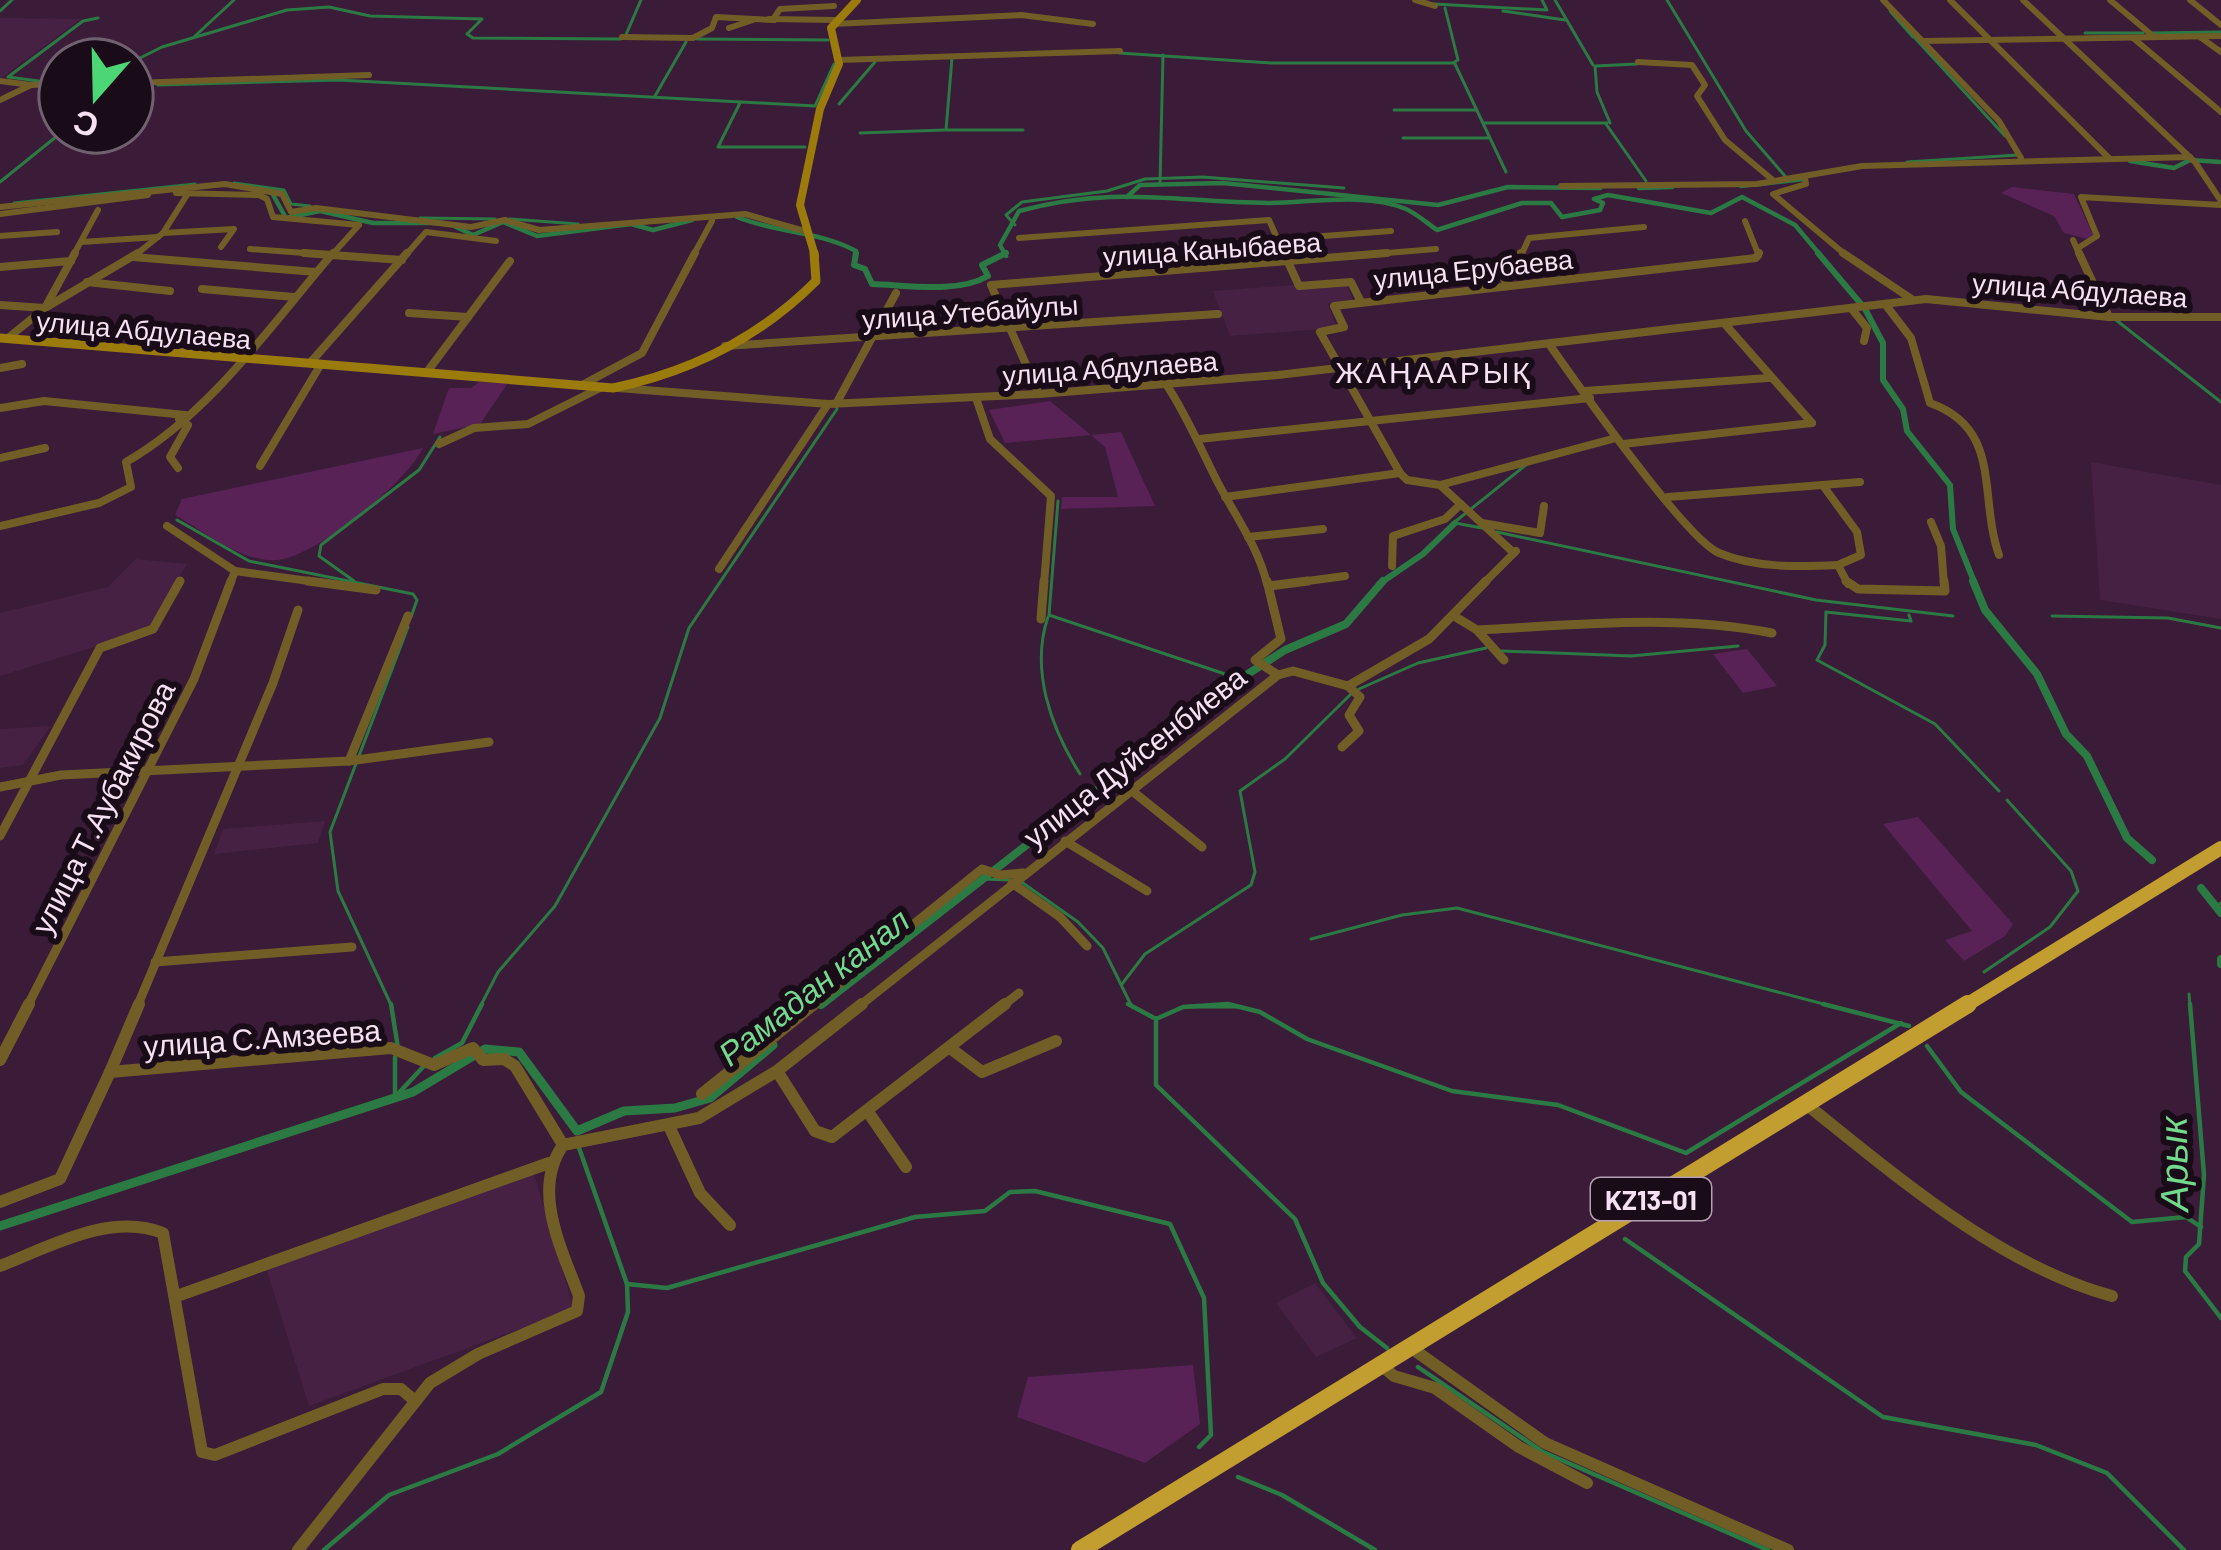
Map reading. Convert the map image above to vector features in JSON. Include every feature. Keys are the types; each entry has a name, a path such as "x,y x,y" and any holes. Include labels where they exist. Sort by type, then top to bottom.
{"highway":[{"name":"KZ13-01","path":"1088,1548 2221,848"}],"main road":[{"path":"607,387 642,382 725,346 768,322 816,281 819,270 800,194 820,109 839,62 834,22 857,0"},
{"name":"улица Абдулаева","path":"4,338 607,387"}],"street":[{"path":"1415,0 1435,6"},
{"path":"1883,0 2012,136 2021,158"},
{"path":"1949,0 2110,159"},
{"path":"2023,0 2192,159 2221,203"},
{"path":"2110,0 2152,36"},
{"path":"2190,0 2221,25"},
{"path":"728,28 774,19 780,9 834,6"},
{"path":"622,38 693,38 712,28 716,17 834,22 1021,15 1093,24"},
{"path":"1923,41 2221,36"},
{"path":"2131,37 2221,112"},
{"path":"2200,37 2221,52"},
{"path":"839,62 1120,51"},
{"path":"1638,62 1692,65 1705,85 1697,96 1714,127 1774,181"},
{"path":"156,82 369,75"},
{"path":"0,81 36,85"},
{"path":"0,100 31,85"},
{"path":"1561,186 1774,181 1862,166 2021,158 2192,159"},
{"path":"1805,178 1806,184 1772,193 1855,263 1913,300"},
{"path":"0,210 225,184 282,194 291,212 316,208 471,227 505,220 539,230 745,214 808,234"},
{"path":"0,210 155,193 259,195 267,199 273,217 359,225 183,417 143,456 126,462 132,480 125,491 0,526"},
{"path":"4,338 45,308 133,257 160,235 187,195"},
{"path":"2109,317 2076,244 2097,236 2081,196 2221,203"},
{"path":"45,308 98,210"},
{"path":"1019,238 1269,220 1299,286 1351,282 1360,302"},
{"name":"улица Ерубаева","path":"1400,473 1320,332 1344,327 1334,306 1756,258 1760,255 1745,220"},
{"path":"582,385 642,353 712,221"},
{"path":"1508,286 1498,263 1522,258 1520,250 1529,238 1644,227"},
{"path":"81,242 234,229 221,247"},
{"path":"260,466 316,363 430,230 496,241"},
{"path":"1111,252 1391,231"},
{"path":"0,236 57,232"},
{"path":"250,249 402,260"},
{"name":"улица Каныбаева","path":"1007,329 991,284 1289,265 1436,249"},
{"path":"133,257 316,272"},
{"path":"0,266 70,261"},
{"path":"428,372 510,261"},
{"path":"87,282 170,291"},
{"path":"202,289 295,297"},
{"path":"719,569 832,404 896,292"},
{"name":"улица Абдулаева","path":"607,387 832,404 1039,394 1343,367 1913,300 2109,317 2221,317"},
{"path":"1885,304 1911,338 1928,399 1956,412 1973,438 1989,486 1984,506 1999,555"},
{"path":"0,305 45,308"},
{"path":"1851,308 1867,328 1864,341"},
{"path":"409,314 468,317"},
{"name":"улица Утебайулы","path":"725,346 1218,314"},
{"path":"1225,497 1304,482 1400,473 1407,480 1440,485 1620,441 1812,423 1724,323"},
{"path":"1007,329 1039,394"},
{"path":"1549,344 1620,441 1715,552 1789,568 1838,565 1861,555 1857,532 1824,487"},
{"path":"0,368 22,364"},
{"path":"1199,439 1768,377"},
{"path":"1166,384 1262,558 1281,639 1255,660 1277,675"},
{"path":"439,444 474,428 528,424 607,387"},
{"path":"976,398 990,439 1051,496 1041,619"},
{"path":"0,408 44,401 183,417"},
{"path":"178,468 170,457 188,425 183,417"},
{"path":"0,458 45,448"},
{"path":"1668,497 1860,482"},
{"path":"1342,747 1359,731 1348,715 1360,697 1348,686 1429,639 1515,552 1489,538 1481,523 1440,485"},
{"path":"1392,566 1393,536 1445,519 1461,504"},
{"path":"1481,523 1540,533 1544,506"},
{"path":"1838,565 1849,584 1858,589 1939,595 1945,591 1940,546 1931,522"},
{"path":"166,526 235,571 376,590"},
{"path":"1248,537 1323,530"},
{"name":"улица Т.Аубакирова","path":"0,1060 215,631 235,571"},
{"path":"1269,586 1345,576"},
{"path":"0,836 100,647 153,629 180,581"},
{"path":"110,1072 240,766 298,610"},
{"path":"349,761 408,616"},
{"path":"1454,616 1477,630 1504,660"},
{"path":"1477,630 1506,624 1639,622 1727,624 1772,633"},
{"name":"улица Дуйсенбиева","path":"563,1145 669,1126 716,1112 777,1071 1277,675 1293,670 1348,686"},
{"path":"0,787 148,770 367,763 416,748 489,742"},
{"path":"1132,790 1202,847"},
{"path":"1065,841 1147,891"},
{"path":"702,1094 982,869 1000,875 1023,873"},
{"path":"1012,883 1060,917 1087,946"},
{"path":"154,962 352,947"},
{"path":"777,1071 822,1137 832,1137 1018,993"},
{"path":"950,1048 982,1072 1056,1041"},
{"name":"улица С.Амзеева","path":"0,1202 60,1179 110,1072 391,1048 434,1065 473,1048 483,1060 504,1059 515,1066 563,1145"},
{"path":"1806,1104 1867,1154 2065,1283 2112,1296"},
{"path":"868,1112 906,1167"},
{"path":"669,1126 692,1180 713,1214 730,1225"},
{"path":"298,1550 430,1383 478,1354 577,1311 579,1296 547,1181 549,1163 563,1145"},
{"path":"177,1296 549,1163"},
{"path":"0,1265 114,1227 152,1225 163,1232 202,1452 215,1455 383,1389 401,1389 414,1400"},
{"path":"1410,1347 1544,1443 1789,1550"},
{"path":"1381,1365 1394,1376 1435,1388 1519,1447 1587,1483"}],"shaded area":[{"path":"0,18 81,19 58,36 36,36 36,52 0,79"},
{"path":"2012,187 2074,194 2093,235 2087,239 2064,233 2054,216 2001,193"},
{"path":"1347,286 1353,300 1328,304 1337,328 1230,336 1213,291"},
{"path":"479,382 508,383 480,424 433,434 449,388 471,388"},
{"path":"1050,401 1091,435 1005,443 989,410"},
{"path":"1121,432 1155,506 1061,509 1062,497 1118,497 1105,447 1091,435"},
{"path":"423,448 380,498 294,556 264,560 250,556 175,515 182,499"},
{"path":"2091,462 2221,485 2221,619 2100,600"},
{"path":"136,559 187,564 146,631 0,676 0,613 108,587"},
{"path":"1747,649 1777,686 1743,693 1713,654"},
{"path":"51,726 23,765 0,768 0,729"},
{"path":"1918,817 2013,924 2005,936 1964,961 1945,940 1972,931 1883,824"},
{"path":"325,821 318,843 214,854 223,829"},
{"path":"534,1174 574,1309 309,1406 266,1268"},
{"path":"1315,1283 1357,1338 1316,1357 1276,1303"},
{"path":"1193,1365 1200,1424 1145,1463 1017,1417 1028,1377"}],"waterway":[{"path":"0,11 12,0"},
{"path":"195,36 234,0"},
{"path":"625,37 641,0"},
{"path":"1434,4 1547,10 1542,0"},
{"path":"1555,0 1593,65"},
{"path":"1667,0 1746,131 1785,176"},
{"path":"156,50 287,10 329,7 370,16 482,19 467,34 473,38 621,39"},
{"path":"1163,56 1271,63 1453,63 1458,60 1445,8"},
{"path":"1503,11 1565,20"},
{"path":"1890,11 1913,37"},
{"path":"63,36 83,21 98,18"},
{"path":"2152,33 2221,32"},
{"path":"2085,33 2143,33"},
{"path":"1915,38 2005,136"},
{"path":"697,39 828,40"},
{"path":"655,96 686,42"},
{"path":"1119,53 1163,56"},
{"path":"36,56 8,77 36,81"},
{"path":"1160,178 1163,56"},
{"path":"952,58 946,130 1023,130"},
{"path":"839,104 875,62"},
{"path":"158,85 339,80 815,106 834,64"},
{"path":"1455,64 1477,110"},
{"path":"1610,123 1597,92 1595,66 1637,64"},
{"path":"740,103 718,147 805,147"},
{"path":"1394,110 1477,110"},
{"path":"1477,110 1506,172"},
{"path":"1484,123 1607,123"},
{"path":"1606,124 1646,181"},
{"path":"860,133 944,130"},
{"path":"1403,138 1489,138"},
{"path":"0,182 36,153"},
{"path":"1907,162 2018,155"},
{"path":"2130,161 2174,168 2190,160 2221,162"},
{"path":"1160,178 1203,177 1344,188"},
{"path":"1015,225 1006,215 1022,202 1160,178"},
{"path":"1160,178 1160,184"},
{"path":"1741,186 1804,179"},
{"path":"234,183 284,190 291,204 310,206"},
{"path":"1127,197 1140,185 1223,183 1438,205 1508,187 1600,188"},
{"path":"14,203 195,184"},
{"path":"1639,188 1672,187"},
{"path":"272,193 286,218 320,211 373,223 437,223"},
{"path":"1127,197 1268,203 1374,201 1406,209 1437,230 1522,203 1551,203 1562,217 1600,210 1603,203 1594,199 1608,195 1711,213 1742,197 1795,225 1821,256"},
{"path":"1005,254 1000,245 1019,211 1127,197"},
{"path":"737,217 827,240 856,251 855,256"},
{"path":"420,218 495,219"},
{"path":"510,219 578,224"},
{"path":"452,225 473,235 503,222 537,236 631,224 653,230 692,220"},
{"path":"856,253 854,265 865,269 872,284 932,287 976,282 988,276 982,265 1005,254"},
{"path":"1818,253 1861,304"},
{"path":"1865,309 1883,343 1883,380 1903,409 1907,431 1950,485 1953,529 1975,584"},
{"path":"2116,320 2221,402"},
{"path":"480,1007 498,972 555,906 660,718 689,628 837,409"},
{"path":"354,581 319,556 321,545 419,470 440,437"},
{"path":"1456,521 1527,464"},
{"path":"1058,501 1049,615 1225,674 1220,694"},
{"path":"177,520 249,561 413,594 417,600 411,617"},
{"path":"1455,523 1482,528"},
{"name":"Рамадан канал","path":"1382,582 1423,554 1455,523"},
{"path":"1497,532 1816,600 1953,616"},
{"path":"1973,581 1985,610 2037,674 2066,734 2087,756 2127,838 2152,860"},
{"name":"Рамадан канал","path":"821,1005 1240,679 1285,650 1346,624 1382,582"},
{"name":"Рамадан канал","path":"1379,584 1382,582"},
{"path":"1909,615 1911,621 1826,612 1825,645 1817,660 1935,724 1999,791"},
{"path":"2052,616 2168,618 2221,628"},
{"path":"1048,617 1041,657 1046,698 1080,774"},
{"path":"391,1005 338,891 330,832 408,627"},
{"path":"1502,651 1631,656 1738,646"},
{"path":"1359,689 1418,663 1486,648"},
{"path":"1122,984 1145,954 1251,885 1255,872 1240,791 1285,759 1351,694"},
{"path":"1984,972 2050,927 2078,891 2071,871 2007,800"},
{"path":"982,879 1010,880"},
{"path":"1020,881 1078,922 1103,948 1131,1006"},
{"path":"2201,888 2221,913"},
{"path":"2215,906 2221,903"},
{"path":"1311,939 1402,915 1457,908 1835,1007"},
{"path":"2221,959 2221,964"},
{"name":"Арык","path":"2189,994 2190,1007"},
{"path":"435,1058 462,1043 482,1004"},
{"path":"1131,1006 1156,1019 1183,1007 1228,1004 1260,1012 1307,1039 1452,1091 1558,1105 1686,1153 1900,1024"},
{"path":"1823,1004 1900,1024"},
{"name":"Арык","path":"2190,1004 2204,1175 2200,1227"},
{"path":"391,1005 398,1048"},
{"path":"1189,1007 1238,1007"},
{"path":"1156,1021 1156,1085 1295,1219 1323,1283 1360,1327 1387,1348"},
{"path":"1900,1024 1909,1026"},
{"name":"Рамадан канал","path":"0,1226 413,1092 485,1049 519,1052 577,1131 624,1111 675,1108 710,1098 773,1045"},
{"path":"1927,1046 1961,1092 2132,1222 2186,1217 2200,1227"},
{"path":"395,1057 395,1095"},
{"path":"395,1097 423,1067"},
{"path":"578,1145 627,1284"},
{"path":"627,1284 667,1288 915,1217 985,1211 1010,1192 1035,1191 1170,1224 1204,1298 1211,1435 1199,1447"},
{"name":"Арык","path":"2200,1227 2199,1244 2186,1257 2185,1271 2221,1318"},
{"path":"1625,1239 1883,1417 2036,1445 2107,1473 2184,1550"},
{"path":"324,1550 389,1495 498,1454 601,1392 628,1312 627,1284"},
{"path":"1418,1367 1543,1452 1768,1550"},
{"path":"1238,1477 1282,1495 1375,1550"}],"district":[{"name":"ЖАҢААРЫҚ","path":"1434,371"}]}
